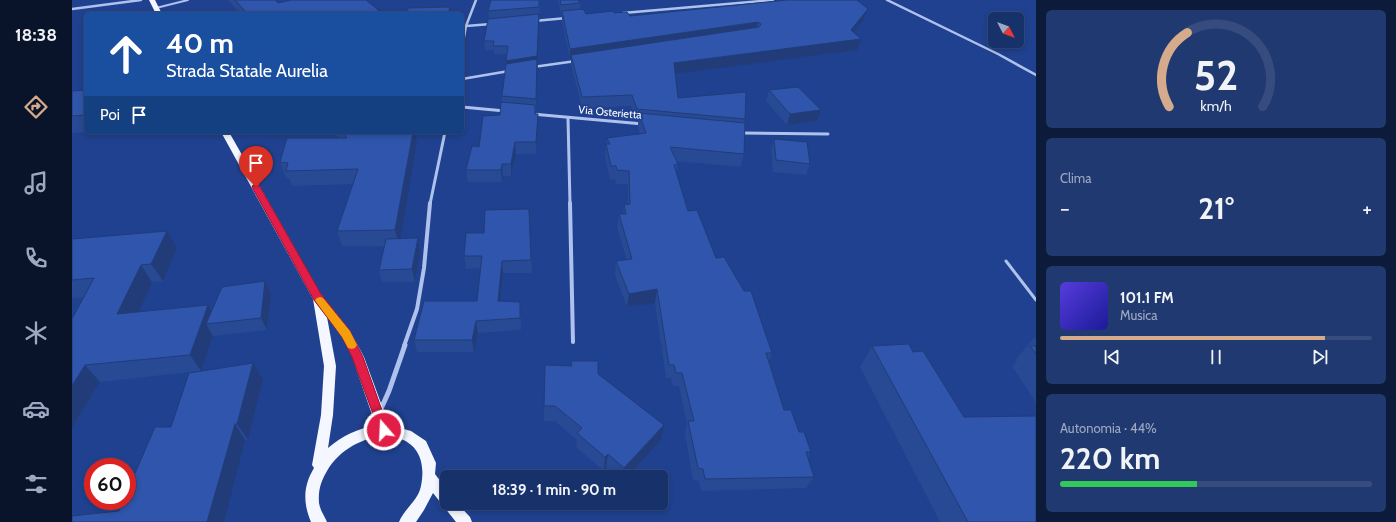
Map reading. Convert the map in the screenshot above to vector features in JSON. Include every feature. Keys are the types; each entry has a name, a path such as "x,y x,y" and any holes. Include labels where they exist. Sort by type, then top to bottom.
{"main road":[{"path":"152,0 158,12"},
{"path":"226,134 317,297 346,334 355,351 384,430"},
{"path":"317,297 330,366 327,415 319,469 312,486 312,503 317,519 320,522"},
{"path":"319,469 336,448 359,434 384,430 399,432 406,435 422,449 428,462 430,478 426,493 418,508 406,522"},
{"path":"430,478 440,491"},
{"path":"455,510 465,522"}],"street":[{"path":"72,10 141,0"},
{"path":"464,37 466,26 476,0"},
{"path":"616,13 773,0"},
{"path":"887,0 998,54 1036,75"},
{"path":"532,21 569,18"},
{"path":"466,26 495,24"},
{"path":"528,68 583,60"},
{"path":"464,80 514,70"},
{"path":"464,107 508,112"},
{"name":"Via Osterietta","path":"530,114 645,124"},
{"path":"568,118 573,342"},
{"path":"737,132 828,134"},
{"path":"378,415 389,390 417,309 424,268 431,196 445,134"}],"lane":[{"path":"156,8 188,0"},
{"path":"1006,261 1036,300"}],"building":[{"path":"235,0 275,0 278,3 291,0 366,0 381,12 241,12 245,11"},
{"path":"491,0 539,0 539,7 488,11"},
{"path":"560,0 578,0 580,3 561,5"},
{"path":"787,0 857,0 868,9 851,30 861,39 674,63 678,98 746,92 745,119 637,109 632,95 582,97 571,55 759,27 761,24 758,22 570,49 562,11 583,9 586,14 613,11 614,13 627,12 630,16"},
{"path":"450,7 449,12 407,12 408,8"},
{"path":"539,14 537,56 506,61 508,46 493,46 494,41 484,41 488,19"},
{"path":"537,59 536,99 502,96 506,64"},
{"path":"798,87 821,110 790,114 769,90"},
{"path":"84,90 84,115 72,116 72,91"},
{"path":"501,102 535,105 535,114 538,114 536,142 515,142 511,164 502,164 501,170 466,170 472,146 479,147 483,116 500,115"},
{"path":"639,113 745,123 744,154 670,147 678,164 674,165 688,211 697,210 716,258 724,257 744,291 751,291 772,353 766,353 784,410 791,410 799,432 804,432 811,452 806,452 814,477 705,479 703,469 698,468 688,421 694,421 682,373 676,373 674,365 669,365 657,289 629,294 616,261 632,259 619,214 626,214 624,205 630,204 629,171 617,170 616,166 611,166 606,144 610,144 607,138 646,133"},
{"path":"344,134 413,134 395,230 337,231 358,169 286,171 288,163 280,162 287,138 347,138"},
{"path":"774,139 807,142 810,164 776,160"},
{"path":"529,209 531,260 502,261 498,301 520,302 520,318 476,321 472,340 414,340 424,301 477,301 482,256 464,256 466,233 484,233 485,210"},
{"path":"167,231 151,264 141,265 117,314 208,305 190,355 85,365 72,386 72,319 94,278 72,280 72,239"},
{"path":"418,238 412,269 379,270 386,239"},
{"path":"265,281 261,318 206,324 222,287"},
{"path":"909,344 913,352 923,351 964,417 1036,416 1036,522 968,522 872,346"},
{"path":"1030,346 1036,346 1036,354"},
{"path":"571,361 598,361 598,374 664,425 624,468 608,454 605,457 577,433 582,428 555,406 544,406 545,365 572,366"},
{"path":"253,363 237,424 235,424 207,522 72,522 72,516 119,510 136,510 136,471 155,427 171,427 189,373"}],"slow traffic":[{"path":"320,300 346,334 352,345"}],"route":[{"path":"256,187 317,297 346,334 358,357 384,430"}]}
